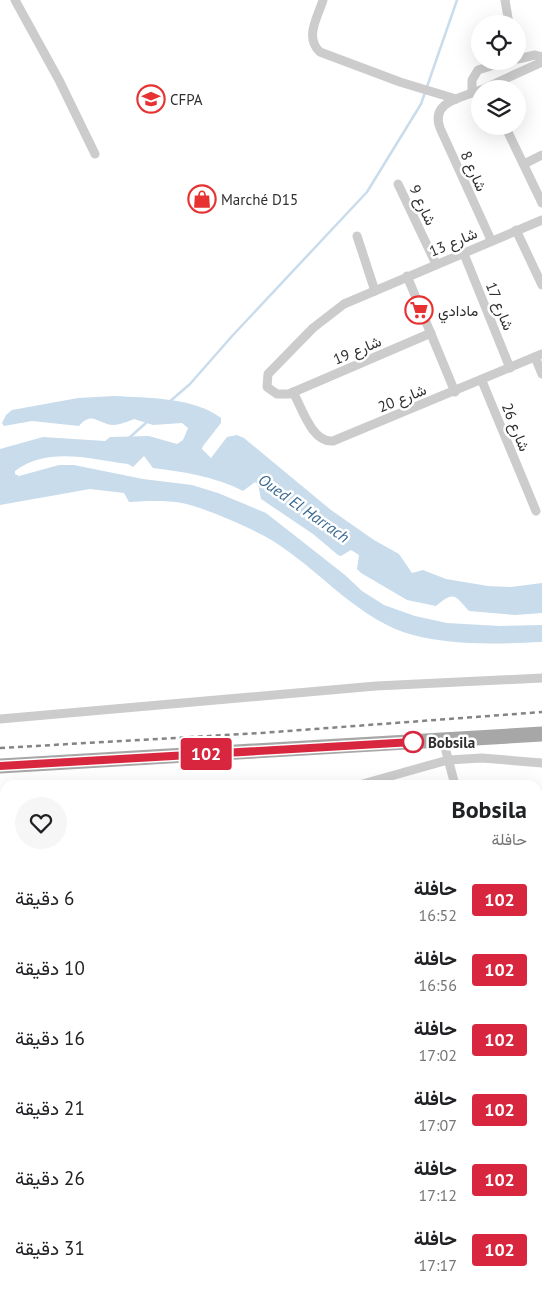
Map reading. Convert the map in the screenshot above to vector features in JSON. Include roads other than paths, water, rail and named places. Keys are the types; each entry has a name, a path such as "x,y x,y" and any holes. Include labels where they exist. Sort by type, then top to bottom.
{"main road":[{"path":"0,766 542,734"}],"street":[{"path":"15,0 58,80 94,154"},
{"path":"323,0 312,33 316,48 324,54 400,82 456,99 471,94"},
{"path":"505,0 508,15"},
{"path":"526,58 542,57"},
{"path":"504,80 542,62"},
{"name":"شارع 8","path":"456,99 445,104 437,113 440,128 490,240"},
{"path":"510,135 542,203"},
{"path":"524,164 542,156"},
{"name":"شارع 9","path":"398,184 436,264"},
{"name":"شارع 13","path":"293,392 285,395 273,393 267,387 268,374 330,314 356,298 464,254 490,240 542,220"},
{"path":"516,230 542,286"},
{"path":"357,236 375,291"},
{"name":"شارع 17","path":"464,254 510,368"},
{"path":"408,276 454,392"},
{"name":"شارع 19","path":"293,392 431,333"},
{"path":"538,355 542,374"},
{"name":"شارع 20","path":"293,392 316,434 328,441 454,392 538,355"},
{"name":"شارع 26","path":"482,380 536,511"},
{"path":"0,719 376,686 542,678"},
{"path":"443,740 454,780"},
{"path":"377,780 448,760 482,758 542,763"}],"water":[{"name":"Oued El Harrach","path":"114,396 155,398 184,402 210,411 221,418 221,423 202,449 211,458 227,437 237,435 244,438 331,510 374,540 399,554 412,573 423,570 446,579 488,586 511,587 542,583 542,613 515,615 469,611 454,597 447,598 436,606 407,600 361,573 357,569 359,555 351,550 341,556 338,555 313,534 261,499 258,484 255,482 243,491 210,478 153,468 144,456 133,467 128,464 84,457 55,456 28,463 15,471 15,474 19,476 59,465 74,465 143,479 192,485 218,493 266,513 345,575 362,591 384,605 415,616 447,623 500,626 542,625 542,642 453,642 419,637 403,632 368,614 273,541 228,519 182,503 162,501 129,502 124,493 90,489 0,505 0,449 43,437 105,441 110,437 149,436 177,444 183,440 188,428 182,423 153,425 134,419 121,424 110,425 96,419 90,419 79,426 32,421 4,426 2,423 6,415 12,410 78,398"}],"waterway":[{"path":"168,403 190,384 233,335 367,192 421,104 457,0"},
{"path":"129,438 147,422"}],"railway":[{"path":"0,748 261,733 542,712"}],"place":[{"name":"CFPA","path":"151,99"},
{"name":"Marché D15","path":"202,199"},
{"name":"مادادي","path":"419,310"},
{"name":"Bobsila","path":"413,742"}]}
